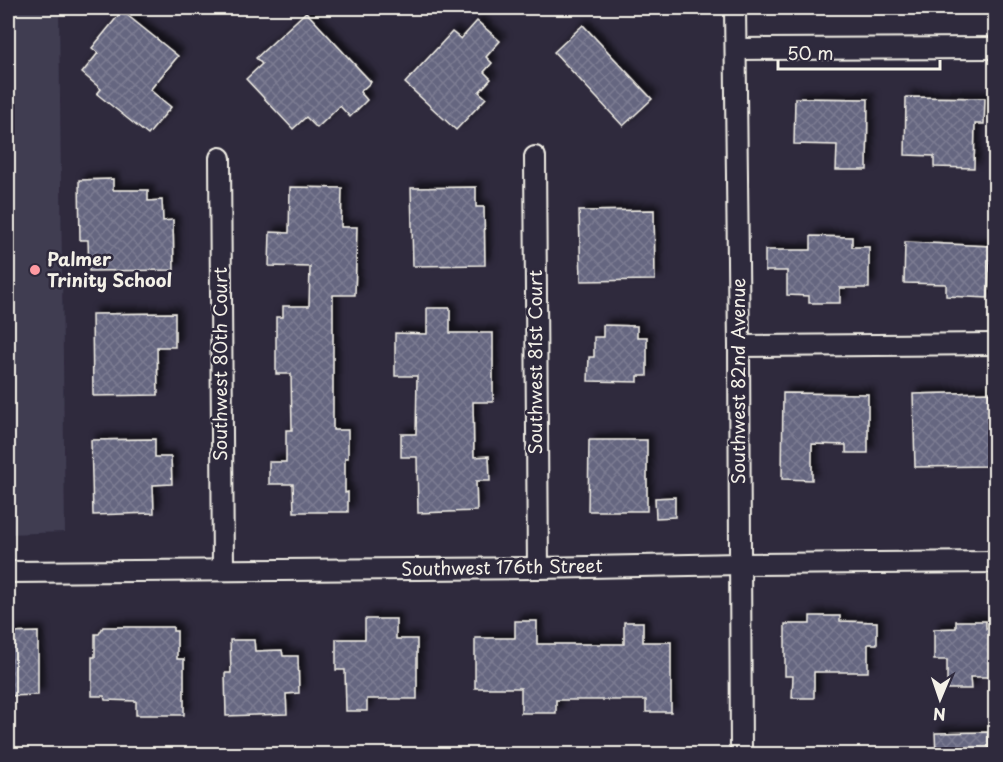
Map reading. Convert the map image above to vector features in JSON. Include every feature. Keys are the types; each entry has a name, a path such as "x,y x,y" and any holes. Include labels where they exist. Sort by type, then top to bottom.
{"street":[{"name":"Southwest 82nd Avenue","path":"735,8 741,754"},
{"path":"736,49 996,48"},
{"name":"Southwest 81st Court","path":"535,156 538,568"},
{"name":"Southwest 80th Court","path":"220,158 223,570"},
{"path":"739,346 996,344"},
{"name":"Southwest 176th Street","path":"8,572 996,562"}],"shaded area":[{"name":"Palmer Trinity School","path":"8,8 59,8 65,532 8,534"}],"building":[{"path":"122,11 178,56 150,90 171,107 148,135 97,94 101,89 82,73 98,53 92,48"},
{"path":"306,12 371,82 360,92 367,100 350,117 340,106 317,128 306,117 293,129 246,79 262,64 256,58"},
{"path":"477,21 500,41 486,57 492,63 484,72 491,79 479,92 486,98 456,130 405,83 452,32 461,39"},
{"path":"583,25 652,99 623,126 554,52"},
{"path":"906,97 985,98 984,124 975,124 974,168 934,167 934,156 905,155"},
{"path":"795,98 868,99 867,170 836,170 837,145 794,144"},
{"path":"113,179 113,190 148,190 148,201 162,200 163,221 173,220 174,270 89,271 88,240 80,240 79,180"},
{"path":"290,187 342,188 341,227 357,227 355,295 333,295 333,430 348,430 345,493 348,492 348,512 294,512 293,484 269,484 269,462 286,462 286,430 292,430 291,374 276,374 276,317 283,317 283,306 309,306 310,267 269,266 270,232 289,233"},
{"path":"476,187 476,207 484,207 485,265 413,266 411,188"},
{"path":"654,210 655,280 581,281 579,211"},
{"path":"811,236 852,237 852,247 869,247 869,288 840,288 840,303 809,303 809,296 787,295 787,271 765,271 765,250 811,250"},
{"path":"905,242 990,246 988,298 946,296 946,284 904,283"},
{"path":"427,308 450,308 450,333 493,333 493,402 473,402 474,457 489,456 490,481 476,481 477,511 418,513 417,457 401,457 401,434 416,434 417,376 395,376 395,333 427,334"},
{"path":"175,313 175,347 157,347 158,395 93,396 92,314"},
{"path":"603,325 637,326 637,337 647,337 647,376 638,376 638,382 588,381 589,357 594,357 594,337 603,337"},
{"path":"989,392 991,466 915,467 913,394"},
{"path":"783,393 868,394 868,453 846,453 846,445 812,444 812,480 782,479"},
{"path":"155,439 155,457 171,457 172,484 153,485 154,513 93,515 91,440"},
{"path":"589,440 647,440 647,511 588,511"},
{"path":"675,497 675,517 656,518 655,498"},
{"path":"810,616 840,616 840,621 877,622 877,644 868,644 868,672 814,672 814,698 792,698 793,676 785,676 785,624 810,624"},
{"path":"365,619 396,619 396,639 417,639 417,699 367,699 367,711 346,711 345,670 336,670 336,639 365,639"},
{"path":"515,621 537,621 537,644 624,644 624,622 643,622 643,642 671,642 671,712 646,712 646,700 556,700 556,713 521,713 521,688 475,688 475,638 515,638"},
{"path":"956,621 986,621 986,629 996,628 996,677 970,677 971,689 947,689 947,660 934,660 934,629 956,628"},
{"path":"103,627 173,627 173,631 177,631 177,659 184,659 184,715 136,715 136,701 105,700 104,696 92,696 92,657 95,657 95,634 99,634"},
{"path":"38,632 38,695 8,696 10,633"},
{"path":"230,640 254,640 255,651 282,650 283,656 298,656 299,693 286,694 287,714 226,716 225,673 231,673"},
{"path":"988,732 989,754 936,754 935,733"}],"place":[{"name":"Palmer Trinity School","path":"35,270"}]}
